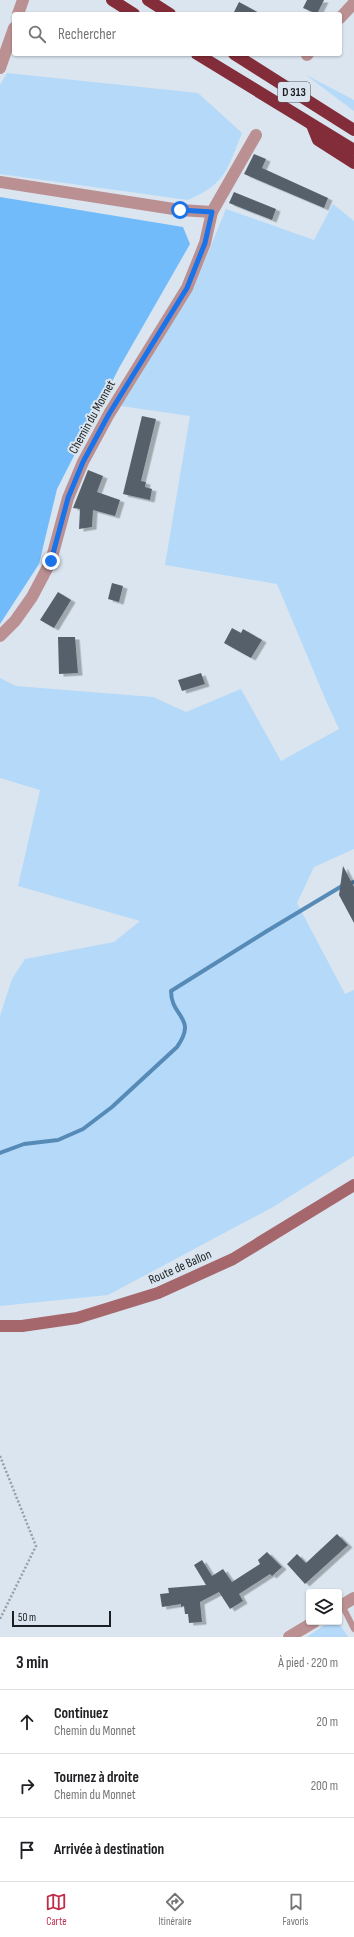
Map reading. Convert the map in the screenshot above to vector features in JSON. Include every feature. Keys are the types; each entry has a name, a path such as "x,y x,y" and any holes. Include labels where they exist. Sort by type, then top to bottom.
{"highway":[{"path":"112,0 131,12"},
{"path":"148,0 167,12"},
{"name":"D 313","path":"200,56 354,150"},
{"name":"D 313","path":"237,56 354,130"},
{"path":"312,124 318,140 354,163"}],"main road":[{"name":"Route de Ballon","path":"0,1326 22,1326 77,1318 158,1293 233,1259 354,1185"}],"street":[{"path":"19,12 23,0"},
{"path":"342,16 354,2"},
{"path":"0,68 12,34"},
{"name":"Chemin du Monnet","path":"0,636 15,621 32,597 51,561 68,498 83,462 109,414 187,288 205,243 212,212 256,135"},
{"path":"0,182 180,210 212,212"},
{"path":"342,1605 354,1598"},
{"path":"289,1637 309,1625"}],"lane":[{"path":"342,1609 354,1630"}],"path":[{"path":"0,1456 36,1546 0,1619"}],"shaded area":[{"path":"7,73 198,93 242,133 229,166 224,174 211,187 188,200 0,174 0,85"},
{"path":"306,75 354,100 354,111"},
{"path":"0,197 183,227 190,244 119,368 57,489 39,564 0,624"},
{"path":"333,204 354,221 354,849 314,867 297,903 345,994 354,990 354,1156 273,1207 108,1295 0,1306 0,1016 12,979 25,959 114,942 140,921 18,886 40,790 0,778 0,678 16,686 153,697 186,712 241,689 281,761 339,729 277,584 165,565 190,416 121,406 194,287 226,209 314,240"},
{"path":"325,1625 340,1625 348,1637 307,1637"}],"building":[{"path":"307,0 324,0 318,12 312,12 303,8"},
{"path":"239,2 257,12 234,12"},
{"path":"254,154 266,159 262,168 328,198 324,208 244,174"},
{"path":"234,192 276,209 272,220 229,203"},
{"path":"142,416 156,419 141,481 146,482 145,487 152,489 150,500 123,494"},
{"path":"88,470 103,476 97,492 120,500 115,516 93,510 92,527 79,529 80,509 73,508"},
{"path":"112,583 123,586 119,602 108,599"},
{"path":"58,592 71,600 54,628 40,620"},
{"path":"232,628 241,633 243,629 262,640 251,658 224,643"},
{"path":"58,637 75,637 78,673 59,674"},
{"path":"201,673 205,684 182,691 178,680"},
{"path":"343,866 354,887 354,923 339,895"},
{"path":"337,1534 348,1545 305,1584 287,1564 297,1554 306,1563"},
{"path":"267,1552 282,1567 272,1576 270,1574 239,1594 243,1601 230,1609 219,1592 200,1602 202,1622 189,1623 188,1614 185,1614 184,1606 181,1607 181,1604 162,1607 160,1594 169,1593 168,1588 206,1585 194,1565 202,1560 212,1576 223,1569 232,1582 260,1564 258,1560"}],"waterway":[{"path":"0,1153 24,1144 58,1140 83,1129 112,1107 177,1047 183,1037 185,1029 184,1023 172,1000 171,991 342,886 354,882"}],"route":[{"path":"51,561 68,498 83,462 109,414 187,288 205,243 212,212 180,210"}]}
